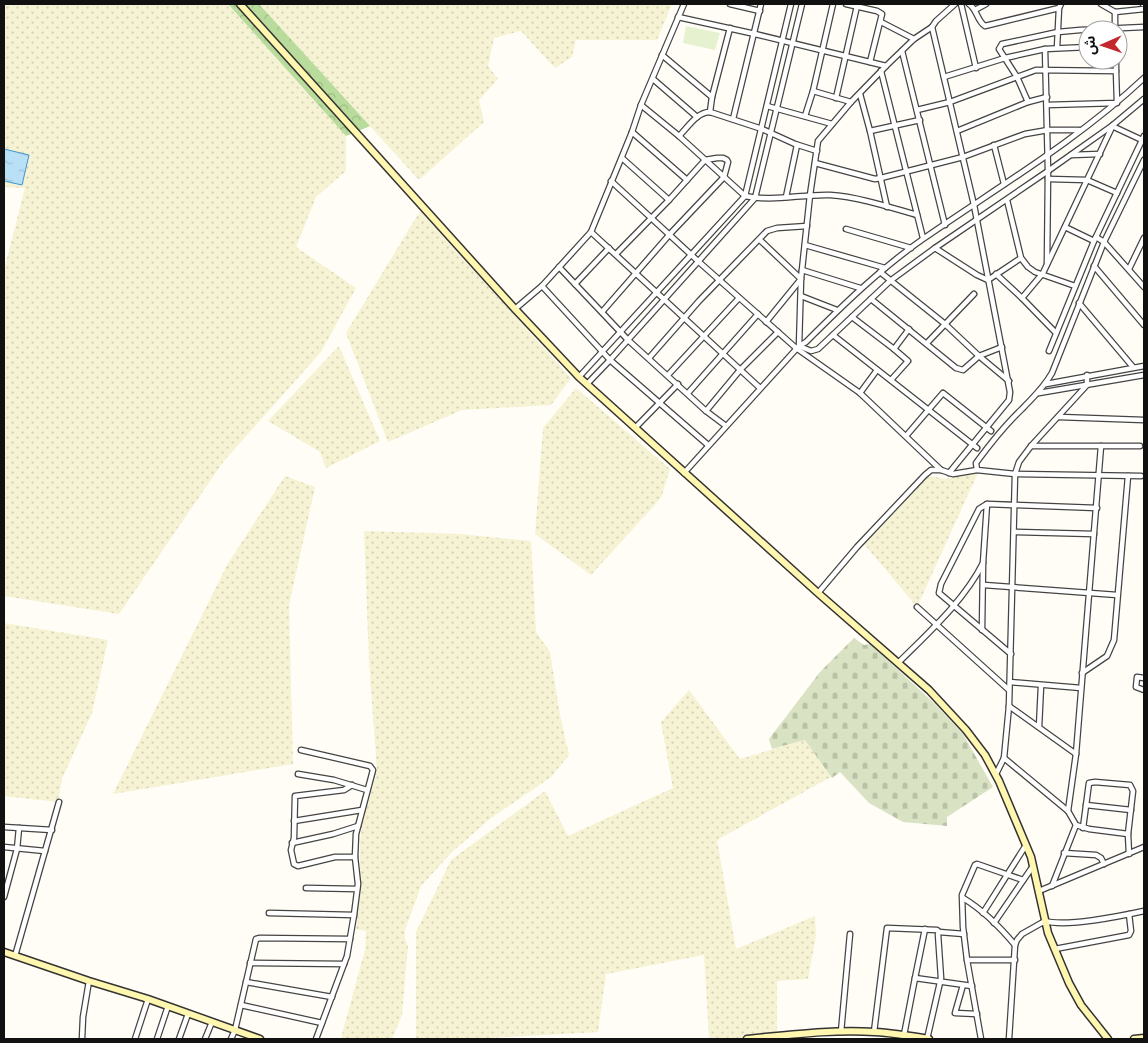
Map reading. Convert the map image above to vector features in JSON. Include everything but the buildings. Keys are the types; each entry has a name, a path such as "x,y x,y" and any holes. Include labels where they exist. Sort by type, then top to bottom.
{"main road":[{"path":"240,4 515,309 579,377 818,593 929,690 966,730 985,755 996,774 1026,845 1040,891 1045,921 1069,983 1081,1005 1108,1039"},
{"path":"4,952 89,982 148,999 256,1038"},
{"path":"747,1039 832,1036 841,1032 873,1032 886,1036 928,1039"},
{"path":"1134,1039 1144,1039"}],"street":[{"path":"515,309 542,286 590,232 684,4"},
{"path":"730,4 760,11"},
{"path":"733,119 761,4"},
{"path":"579,377 744,196 791,4"},
{"path":"587,384 755,198 802,4"},
{"path":"805,116 813,91 833,4"},
{"path":"846,4 881,12 882,14 870,62"},
{"path":"798,347 801,279 810,195 816,151 821,137 851,102 886,66 914,39 932,27 955,4"},
{"path":"960,4 976,68"},
{"path":"969,4 976,10 981,23 985,26 1060,6 1057,48"},
{"path":"976,10 986,4"},
{"path":"1101,4 1115,12 1144,9"},
{"path":"836,98 858,6"},
{"path":"1115,12 1115,20"},
{"path":"678,17 886,66"},
{"path":"881,22 914,39"},
{"path":"932,27 974,205 1009,381 1009,400 975,446 948,473"},
{"path":"1128,28 1144,27"},
{"path":"710,112 712,97 730,28"},
{"path":"1028,102 1017,77 999,49 1002,44 1058,32 1078,31"},
{"path":"944,78 1005,58 1045,49 1078,47"},
{"path":"1045,49 1048,130 1047,264"},
{"path":"902,51 932,166 945,225"},
{"path":"662,55 712,97"},
{"path":"918,110 950,102 1017,77 1045,70 1116,71 1117,103"},
{"path":"881,71 923,238"},
{"path":"652,78 697,117"},
{"path":"684,473 798,347 806,342 860,288 923,238 945,225 1081,130 1117,103 1144,78"},
{"path":"813,91 851,102"},
{"path":"860,94 887,207"},
{"path":"957,131 1028,102 1047,97"},
{"path":"798,347 811,351 816,350 890,281 1071,155 1112,125 1144,98"},
{"path":"1047,105 1117,103"},
{"path":"641,105 679,136 744,196 755,198 810,195 842,196 917,215"},
{"path":"767,106 832,124"},
{"path":"679,136 697,117 704,112 710,112 762,128 797,145 816,151"},
{"path":"870,130 920,120"},
{"path":"1049,351 1095,239 1143,138 1112,125"},
{"path":"1022,298 1043,273 1112,125"},
{"path":"815,163 875,179 963,157 1019,136 1048,130 1081,130"},
{"path":"632,132 687,180"},
{"path":"786,197 797,145"},
{"path":"994,145 1004,184"},
{"path":"1071,155 1100,154"},
{"path":"622,158 670,200"},
{"path":"602,312 670,234 724,177 727,160 717,158 705,160 670,200 616,254"},
{"path":"977,470 976,463 996,437 1022,408 1039,393 1052,373 1104,242 1144,160"},
{"path":"1048,179 1088,180 1117,193"},
{"path":"611,180 766,322 860,393 941,470 953,474 977,470 1015,474 1140,476"},
{"path":"1007,200 1021,258 1030,269 1075,286"},
{"path":"649,358 720,280 772,229 807,226"},
{"path":"1065,227 1104,242 1144,287"},
{"path":"846,229 911,248"},
{"path":"590,232 760,388"},
{"path":"1129,269 1144,238"},
{"path":"760,240 801,279"},
{"path":"805,245 885,268"},
{"path":"575,284 609,248"},
{"path":"935,248 988,280"},
{"path":"988,280 1021,258"},
{"path":"1094,266 1144,325"},
{"path":"559,267 628,340 726,426"},
{"path":"802,270 860,288"},
{"path":"880,272 945,324 1009,381"},
{"path":"996,274 1056,333"},
{"path":"766,322 801,279"},
{"path":"542,286 610,360 708,445"},
{"path":"927,343 974,294"},
{"path":"801,296 837,310"},
{"path":"668,375 739,298"},
{"path":"871,299 960,369 963,370 979,356 1002,347"},
{"path":"1079,303 1133,367"},
{"path":"688,394 758,314"},
{"path":"852,317 908,361 891,380"},
{"path":"894,349 909,329"},
{"path":"706,410 740,370 778,332"},
{"path":"833,335 975,446"},
{"path":"1046,384 1144,366"},
{"path":"860,393 877,370"},
{"path":"996,774 1004,758 1009,706 1015,474 1019,462 1031,446 1087,385 1087,375"},
{"path":"1039,393 1144,375"},
{"path":"635,428 678,384"},
{"path":"906,436 942,394 945,393 989,429"},
{"path":"1059,417 1144,420"},
{"path":"1031,446 1140,446"},
{"path":"1068,811 1076,754 1101,446"},
{"path":"818,593 857,547 925,475 931,470 941,470"},
{"path":"1082,673 1102,661 1110,653 1114,640 1128,476"},
{"path":"1011,654 952,606 939,593 941,584 979,510 987,504 1097,508"},
{"path":"982,630 983,563 987,504"},
{"path":"1014,532 1094,534"},
{"path":"898,663 936,626 971,585 983,563"},
{"path":"984,585 1117,595"},
{"path":"917,607 1009,690"},
{"path":"1144,678 1137,677 1136,687 1144,690"},
{"path":"1010,682 1081,688"},
{"path":"1039,727 1041,686"},
{"path":"1009,706 1076,754"},
{"path":"301,750 372,766 358,826 355,857 357,889 350,939 344,964 316,1039"},
{"path":"1004,758 1068,811 1076,824 1083,828 1128,834"},
{"path":"298,774 367,790"},
{"path":"1083,828 1088,783 1130,785 1133,790 1128,834 1129,854"},
{"path":"352,785 344,790 295,796 291,852 294,864 296,865 335,857 355,857"},
{"path":"15,956 59,802"},
{"path":"1086,805 1131,810"},
{"path":"294,821 362,810"},
{"path":"1052,886 1076,824"},
{"path":"292,843 333,834 358,826"},
{"path":"4,827 52,830"},
{"path":"4,897 16,849 19,828"},
{"path":"984,912 1026,845"},
{"path":"4,847 45,851"},
{"path":"1040,891 1144,848"},
{"path":"1064,853 1098,856 1104,864"},
{"path":"981,1039 964,934 964,889 975,865 979,864 1023,880"},
{"path":"994,923 1033,866"},
{"path":"306,888 357,889"},
{"path":"963,898 984,912 1015,945"},
{"path":"1010,1039 1015,945 1022,934 1045,921 1059,923 1144,912"},
{"path":"269,913 354,915"},
{"path":"1055,949 1129,936 1131,931 1129,914"},
{"path":"870,1039 873,1032 887,928 925,929 964,934"},
{"path":"908,1037 925,929"},
{"path":"928,1039 941,978 939,932"},
{"path":"841,1032 850,934"},
{"path":"231,1039 235,1030 256,939 350,939"},
{"path":"967,960 1015,960"},
{"path":"250,963 344,964"},
{"path":"916,978 972,986"},
{"path":"82,1039 81,1027 89,982"},
{"path":"246,982 332,997"},
{"path":"963,985 956,1013 977,1014"},
{"path":"135,1039 148,999"},
{"path":"241,1005 322,1023"},
{"path":"157,1039 168,1006"},
{"path":"180,1039 188,1014"},
{"path":"205,1039 212,1022"}],"shaded area":[{"path":"4,4 228,4 346,136 346,171 316,197 296,247 356,288 321,352 223,462 119,614 4,596 4,270 25,188 4,187"},
{"path":"259,4 672,4 657,40 576,40 572,57 555,68 521,31 494,38 488,66 498,79 479,100 484,122 419,180"},
{"path":"420,211 571,378 551,405 462,410 388,442 346,333"},
{"path":"339,346 380,441 326,468 320,452 268,421"},
{"path":"576,388 670,469 661,498 591,575 535,534 543,428"},
{"path":"975,472 977,475 917,607 864,544 925,475 945,479"},
{"path":"285,476 315,487 289,605 293,764 113,794 227,565"},
{"path":"364,531 460,534 531,541 536,632 550,652 560,715 569,755 551,777 491,818 451,853 421,886 405,930 405,939 408,946 402,1015 392,1039 341,1038 365,950 366,931 356,929 360,890 360,842 362,824 377,771 369,661"},
{"path":"4,623 108,640 92,713 62,779 58,802 4,796"},
{"path":"689,690 740,759 805,740 840,772 717,840 736,949 815,916 816,936 808,979 777,981 777,1039 709,1039 704,955 606,974 598,1032 471,1039 416,1039 416,932 451,860 545,791 568,836 673,788 661,722"}],"green space":[{"path":"228,4 259,4 370,126 346,136"},
{"path":"686,26 720,33 715,50 683,43"},
{"path":"854,638 864,645 870,644 934,703 963,734 993,787 947,817 947,826 903,822 869,803 840,772 832,778 805,740 772,749 769,739 820,672"}],"water":[{"path":"4,149 29,155 22,185 4,181"}]}
